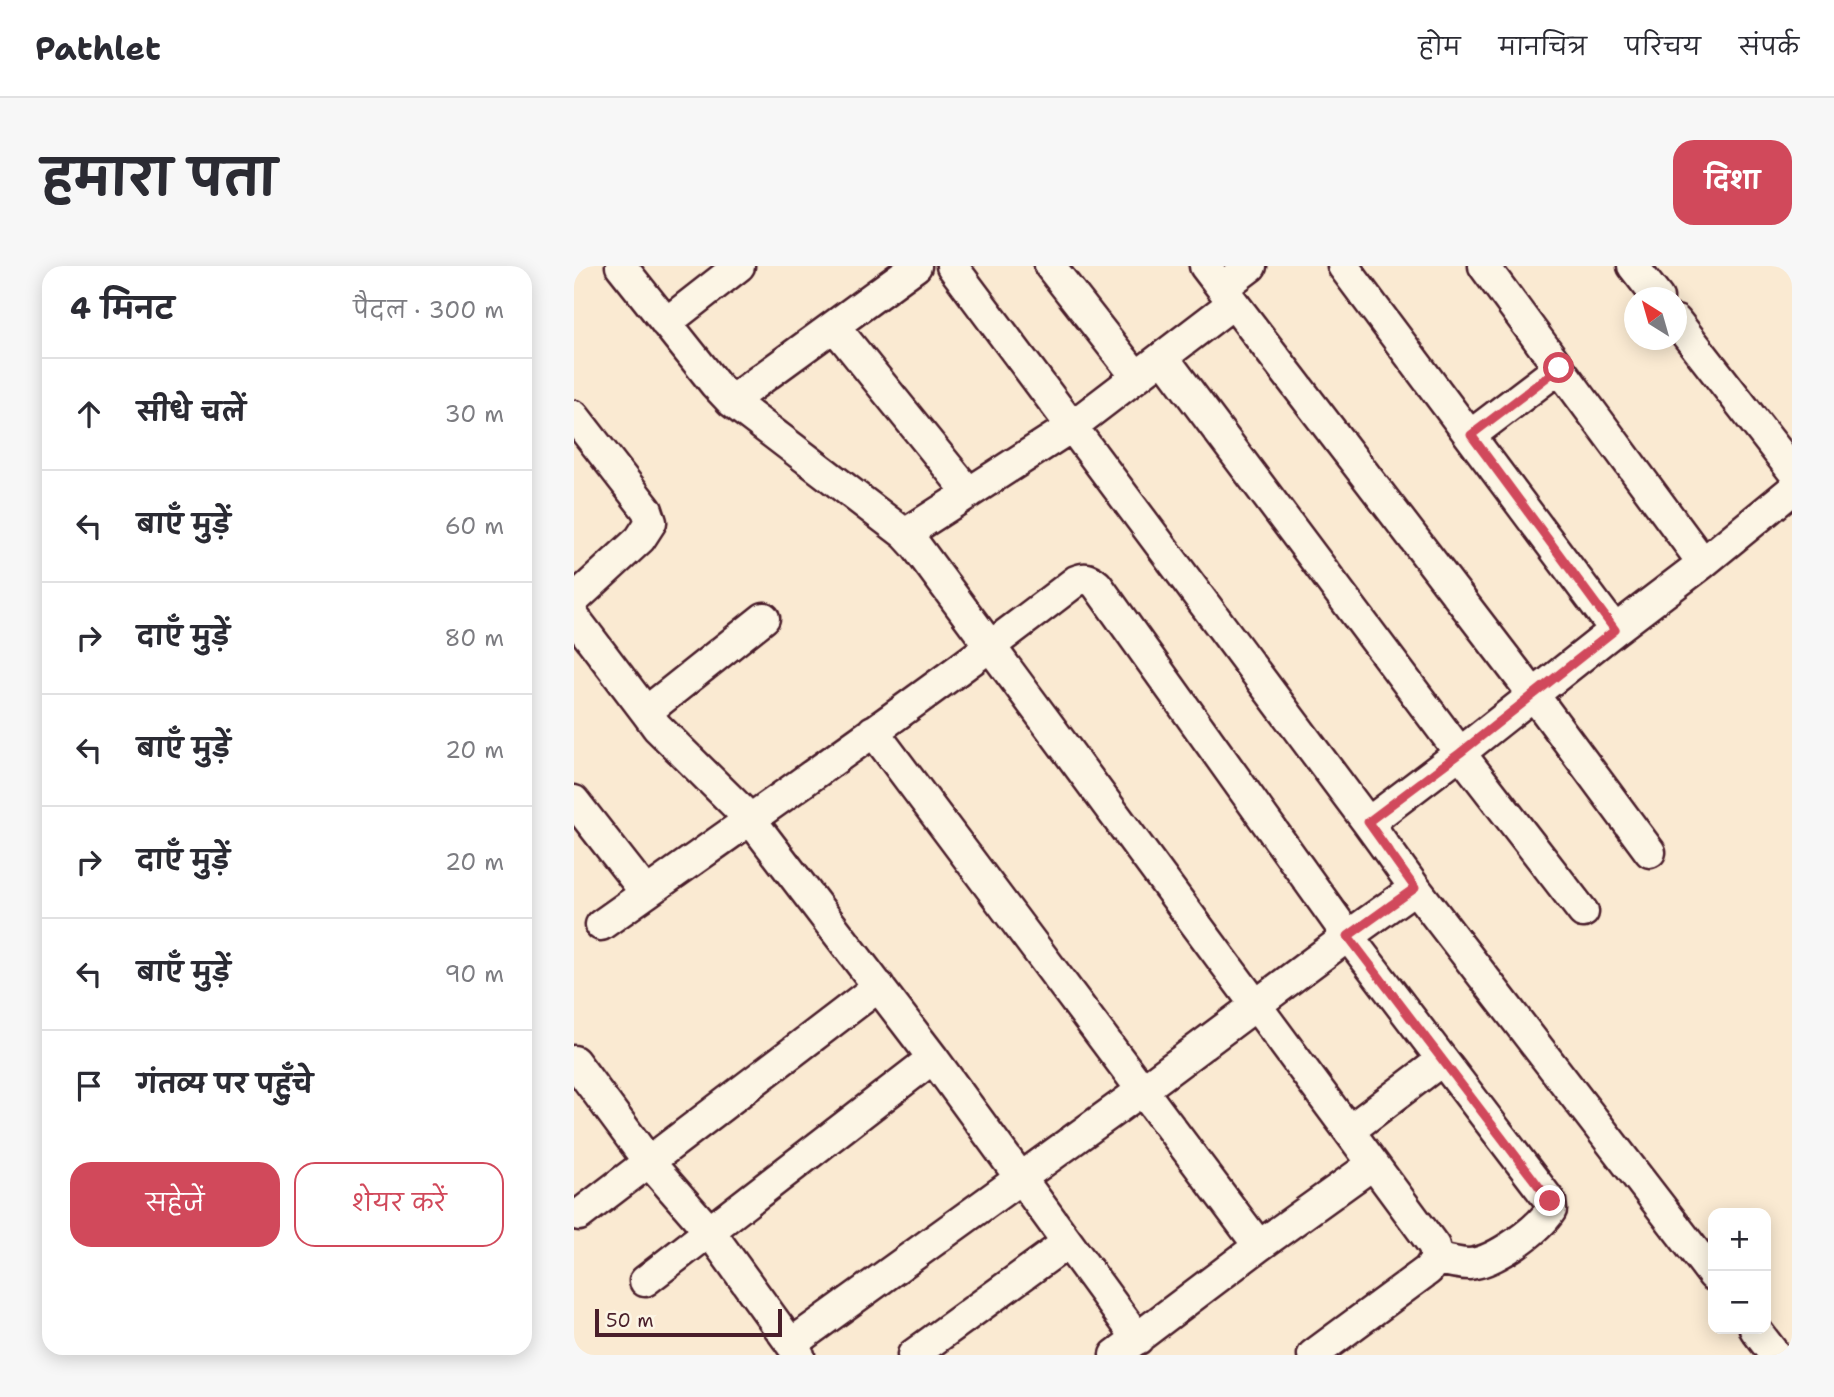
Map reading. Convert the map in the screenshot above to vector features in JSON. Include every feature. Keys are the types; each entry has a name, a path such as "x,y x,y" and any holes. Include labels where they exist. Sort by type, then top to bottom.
{"street":[{"path":"621,266 731,401 905,534 928,561 1434,1246 1436,1258 1428,1270 1313,1355"},
{"path":"666,323 739,266"},
{"path":"731,401 916,266"},
{"path":"951,266 1415,888 1710,1271"},
{"path":"1050,266 1136,376"},
{"path":"905,534 1071,427 1163,357 1220,286 1251,266"},
{"path":"1343,266 1615,630"},
{"path":"1484,266 1703,563"},
{"path":"1633,266 1649,287"},
{"path":"1220,286 1533,694 1650,852"},
{"path":"834,326 969,492"},
{"path":"1687,335 1792,470"},
{"path":"1163,357 1460,753 1583,912"},
{"path":"1471,435 1559,368"},
{"path":"574,416 647,510 651,522 640,539 574,600"},
{"path":"1368,822 1703,563 1792,490"},
{"path":"601,925 751,820 1076,581 1090,579 1348,936 1550,1201 1551,1210 1545,1219 1506,1250 1487,1260 1471,1264 1436,1258"},
{"path":"574,617 657,727 751,820 879,986 1067,1243 1126,1347 1373,1164"},
{"path":"646,712 764,618"},
{"path":"873,731 1259,1246"},
{"path":"574,801 646,893"},
{"path":"574,1061 648,1161 710,1232 795,1350 1415,888"},
{"path":"579,1215 879,986"},
{"path":"645,1281 933,1058"},
{"path":"1350,1130 1442,1060"},
{"path":"913,1355 1067,1243"},
{"path":"1759,1334 1775,1355"}],"route":[{"path":"1550,1201 1348,936 1415,888 1368,822 1615,630 1471,435 1559,368"}]}
